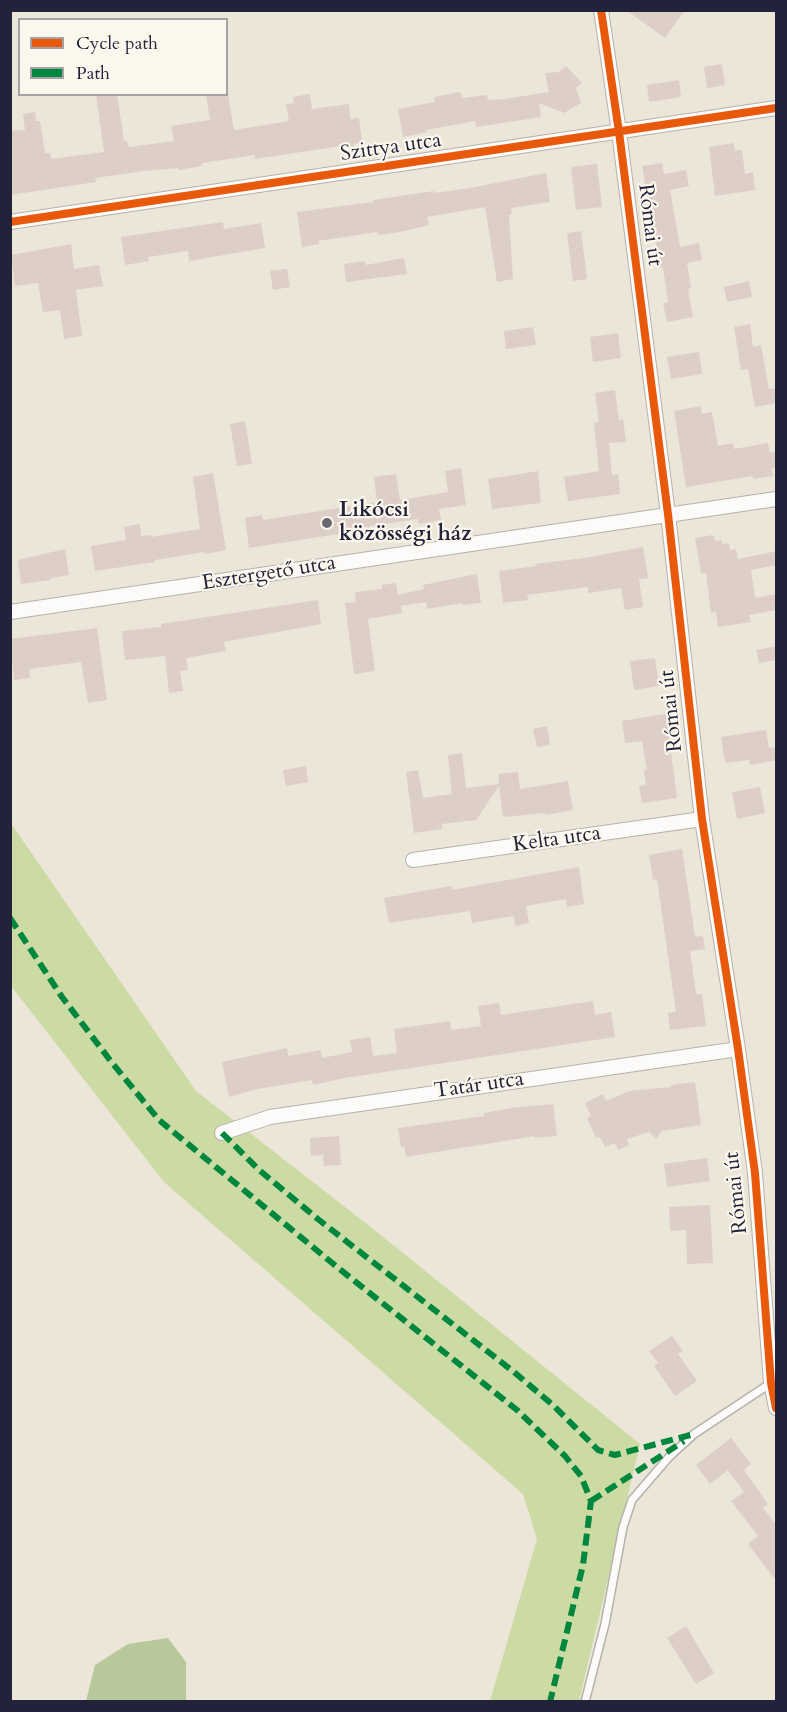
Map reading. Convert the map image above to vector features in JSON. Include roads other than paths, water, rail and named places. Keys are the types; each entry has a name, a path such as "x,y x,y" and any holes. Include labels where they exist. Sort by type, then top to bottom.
{"street":[{"name":"Római út","path":"601,10 668,514 702,819 755,1173 771,1383 777,1408"},
{"name":"Szittya utca","path":"10,222 777,108"},
{"name":"Esztergető utca","path":"10,612 777,499"},
{"name":"Kelta utca","path":"413,860 702,819"},
{"name":"Tatár utca","path":"222,1133 270,1117 738,1049"}],"lane":[{"path":"585,1701 605,1624 623,1527 632,1500 669,1457 694,1434 771,1383"}],"place":[{"name":"Likócsi közösségi ház","path":"327,523"}]}
